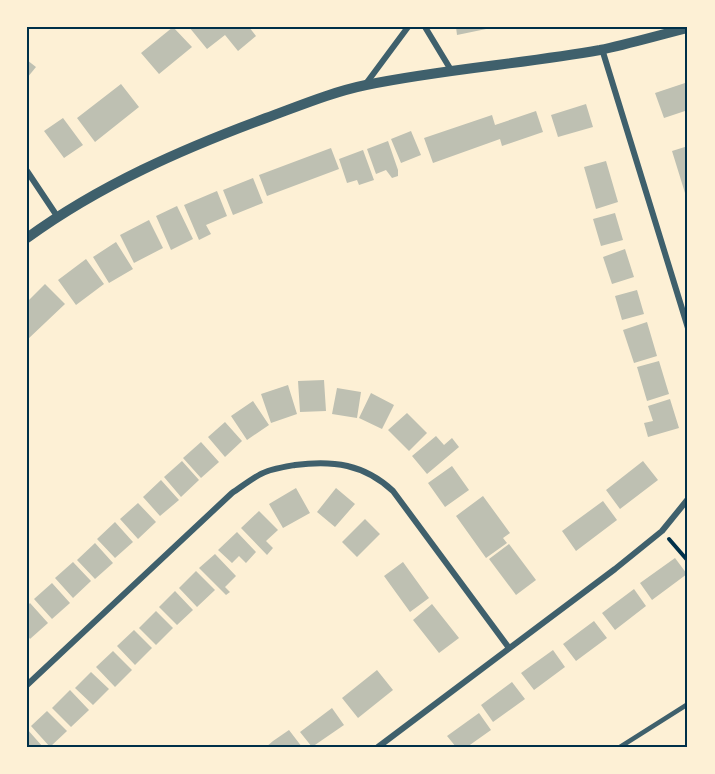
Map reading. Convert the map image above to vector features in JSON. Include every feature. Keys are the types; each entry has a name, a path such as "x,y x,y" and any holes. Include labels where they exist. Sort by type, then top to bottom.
{"street":[{"path":"364,86 408,27"},
{"path":"425,27 451,70"},
{"path":"27,238 57,216 111,185 178,153 320,98 364,86 451,70 602,49 688,28"},
{"path":"602,49 688,328"},
{"path":"27,171 57,216"},
{"path":"27,685 232,493 261,474 315,462 335,462 353,466 372,474 393,491 509,648"},
{"path":"378,747 662,531 688,499"}],"lane":[{"path":"620,747 688,704"}],"path":[{"path":"662,531 688,561"}],"building":[{"path":"173,27 192,47 159,74 141,53"},
{"path":"189,27 249,27 256,36 238,51 225,35 207,49"},
{"path":"456,27 491,27 491,28 457,35"},
{"path":"27,60 36,67 27,78"},
{"path":"688,82 688,110 664,118 655,93"},
{"path":"121,84 139,107 95,142 77,118"},
{"path":"586,104 593,127 558,137 551,115"},
{"path":"536,111 543,132 502,146 500,139 433,163 424,138 492,115 495,125"},
{"path":"63,118 83,145 64,158 44,131"},
{"path":"411,131 421,155 401,163 391,139"},
{"path":"388,141 398,170 398,176 392,178 386,170 376,174 367,149"},
{"path":"688,146 688,192 685,193 672,151"},
{"path":"331,148 339,169 267,196 259,175"},
{"path":"363,150 374,180 359,185 357,180 347,183 339,159"},
{"path":"606,161 618,202 596,209 584,167"},
{"path":"253,178 263,203 233,215 223,190"},
{"path":"217,191 227,216 206,225 211,234 199,240 184,205"},
{"path":"177,206 193,239 171,250 156,216"},
{"path":"615,213 623,240 601,246 593,219"},
{"path":"149,220 163,248 134,263 120,235"},
{"path":"116,242 133,269 109,283 93,257"},
{"path":"625,249 634,277 612,284 603,257"},
{"path":"86,259 104,284 76,305 58,280"},
{"path":"45,284 65,304 27,340 27,302"},
{"path":"637,290 644,314 622,320 615,296"},
{"path":"647,322 657,356 634,363 623,330"},
{"path":"659,361 669,394 647,401 637,367"},
{"path":"324,380 326,411 300,412 298,381"},
{"path":"288,385 297,414 271,423 261,394"},
{"path":"337,388 361,392 357,418 332,414"},
{"path":"371,393 394,405 382,429 359,418"},
{"path":"670,399 679,428 648,437 644,423 653,421 648,406"},
{"path":"253,401 269,425 247,440 231,416"},
{"path":"407,413 427,433 409,451 388,430"},
{"path":"225,422 242,441 225,457 208,437"},
{"path":"436,436 444,445 452,438 459,447 427,474 412,456"},
{"path":"201,442 219,462 201,478 183,458"},
{"path":"182,461 199,480 181,497 164,477"},
{"path":"643,461 658,480 620,509 606,490"},
{"path":"452,466 469,490 445,507 428,483"},
{"path":"161,480 179,500 160,516 143,497"},
{"path":"296,488 310,513 283,528 269,504"},
{"path":"336,488 355,504 335,527 317,512"},
{"path":"483,496 510,533 503,538 507,543 486,558 456,516"},
{"path":"603,501 617,520 576,551 562,531"},
{"path":"138,503 156,522 138,539 120,519"},
{"path":"259,511 278,530 266,541 273,548 267,555 241,528"},
{"path":"365,519 380,534 357,557 342,542"},
{"path":"115,522 133,542 115,558 97,539"},
{"path":"237,532 256,552 246,563 239,556 232,563 218,550"},
{"path":"95,543 113,563 95,579 77,560"},
{"path":"509,544 536,580 516,595 489,559"},
{"path":"215,554 236,576 225,587 230,592 226,595 199,568"},
{"path":"675,558 687,574 652,600 640,583"},
{"path":"73,562 91,581 73,598 55,578"},
{"path":"403,562 429,598 410,612 384,576"},
{"path":"196,571 215,590 197,607 179,588"},
{"path":"52,583 70,603 52,619 34,599"},
{"path":"634,589 646,606 615,630 602,613"},
{"path":"175,591 193,610 177,625 159,607"},
{"path":"30,603 48,623 30,639 27,635 27,606"},
{"path":"432,604 459,638 439,653 413,620"},
{"path":"156,611 173,628 156,645 139,628"},
{"path":"594,621 607,638 576,661 563,644"},
{"path":"134,630 152,648 135,665 117,646"},
{"path":"553,650 565,667 534,690 521,673"},
{"path":"113,651 132,670 115,687 96,667"},
{"path":"377,670 393,690 358,718 342,698"},
{"path":"91,672 109,689 93,705 75,688"},
{"path":"512,682 525,699 493,722 481,705"},
{"path":"70,690 89,710 71,727 52,708"},
{"path":"332,708 344,725 312,747 300,732"},
{"path":"47,711 67,731 50,747 31,726"},
{"path":"479,713 491,730 467,747 456,747 447,736"},
{"path":"27,729 43,747 27,747"},
{"path":"289,730 302,747 266,747 273,741"}]}
